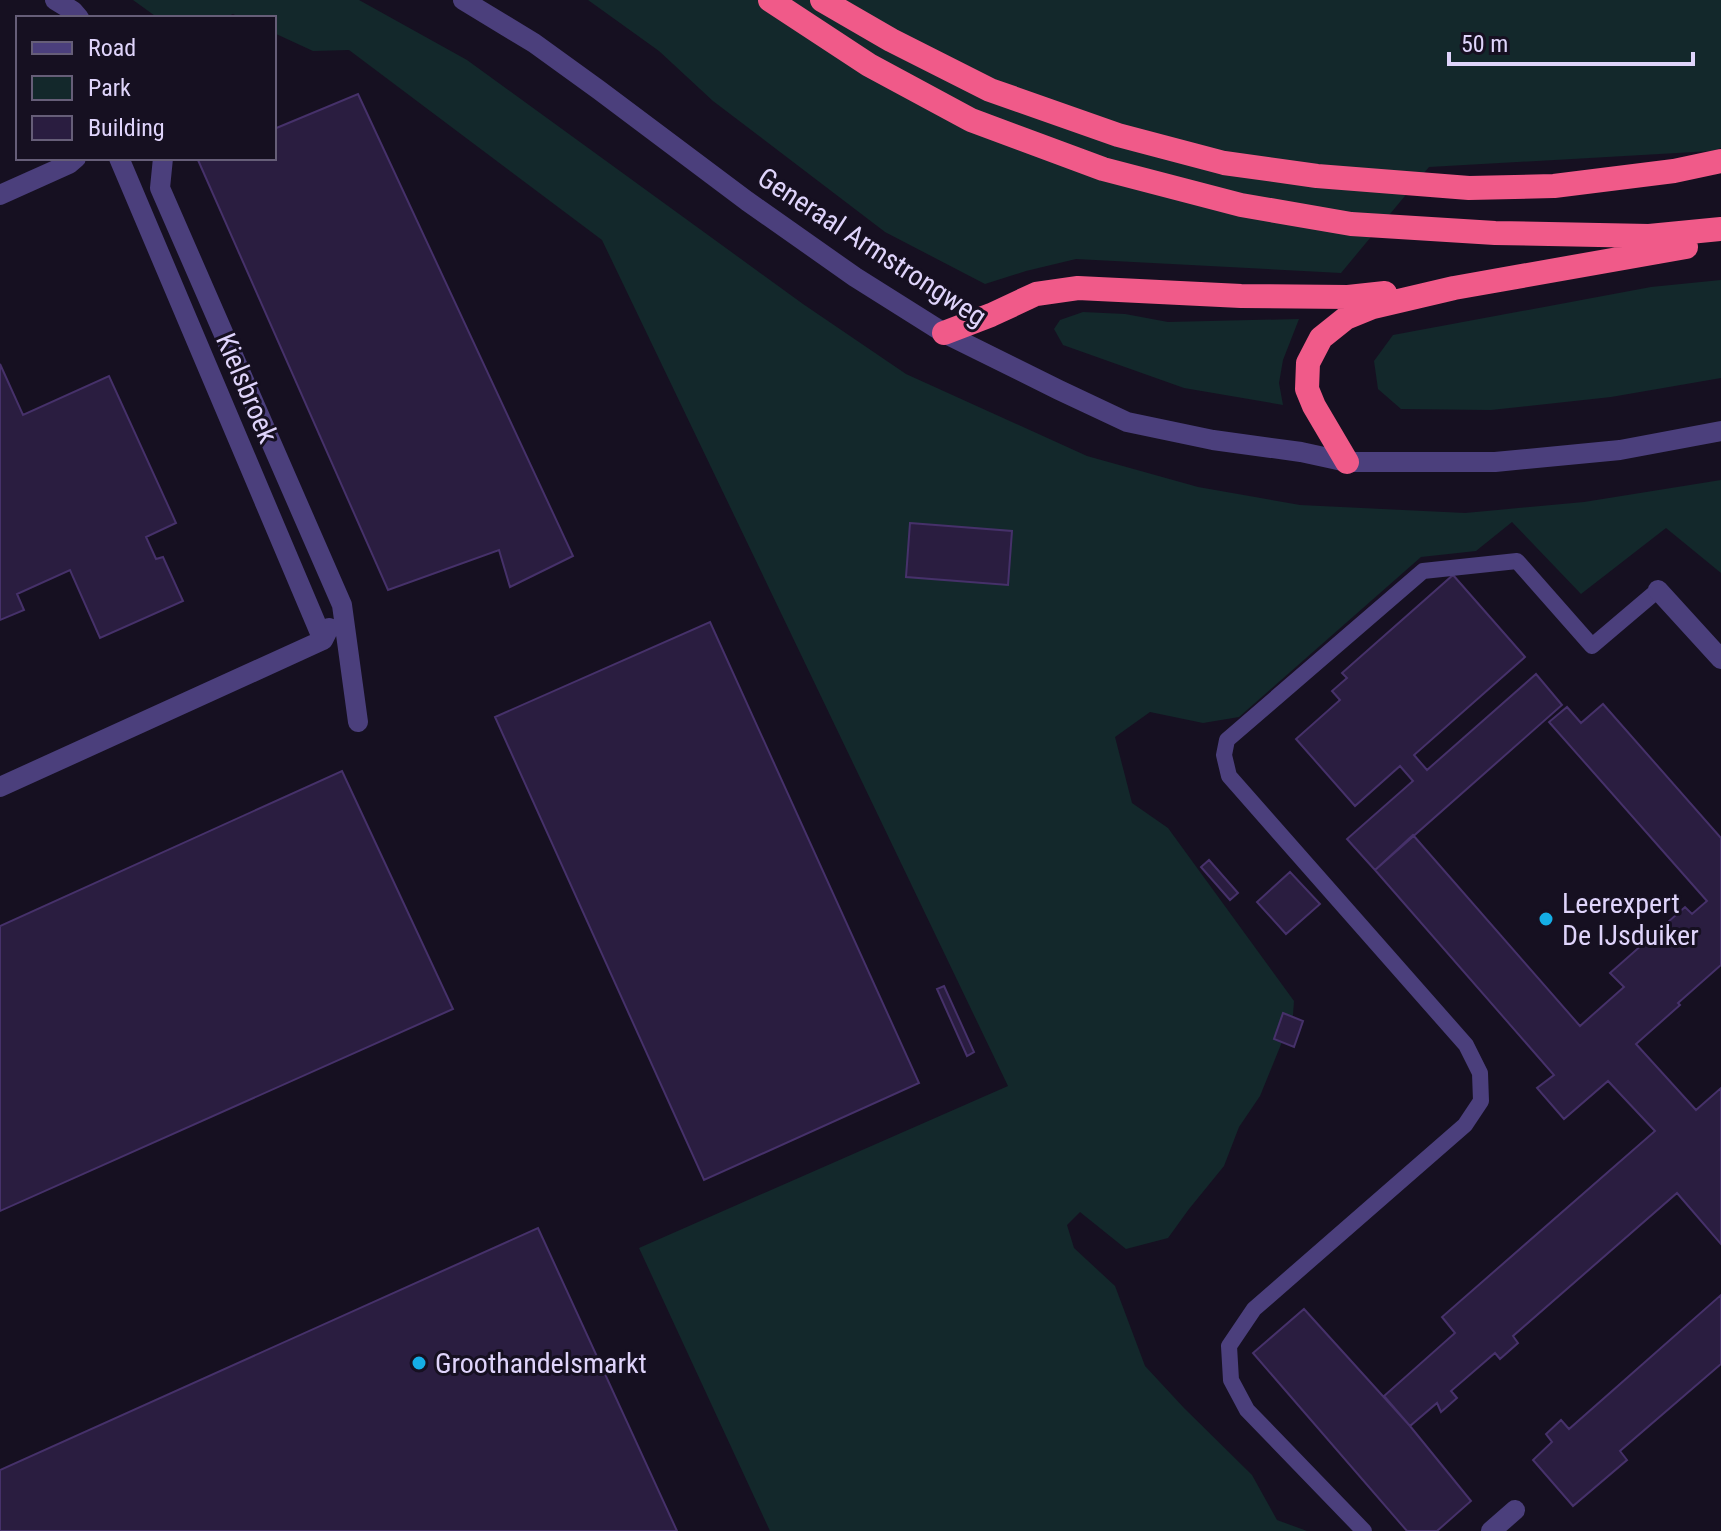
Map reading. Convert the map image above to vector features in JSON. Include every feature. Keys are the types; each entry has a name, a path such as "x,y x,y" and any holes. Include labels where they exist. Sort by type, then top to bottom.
{"highway":[{"path":"770,0 869,65 971,120 1103,169 1241,205 1351,224 1495,233 1649,236 1721,229"},
{"path":"822,0 891,40 990,90 1118,135 1224,163 1317,176 1469,188 1554,186 1674,171 1721,161"},
{"path":"1347,462 1307,389 1308,363 1321,338 1346,318 1373,307 1454,288 1721,241"},
{"path":"944,333 1036,294 1078,288 1241,296 1348,297 1454,288"}],"street":[{"path":"55,0 78,16"},
{"name":"Generaal Armstrongweg","path":"463,0 534,43 855,277 944,333 1127,422 1347,462 1495,462 1620,450 1721,431"},
{"path":"0,195 74,160"},
{"name":"Kielsbroek","path":"120,160 323,640"},
{"path":"163,160 160,188 342,605 358,722"},
{"path":"1658,590 1721,659"},
{"path":"0,787 323,640 342,605"},
{"path":"1491,1531 1515,1510"}],"lane":[{"path":"1364,1531 1247,1410 1231,1380 1229,1346 1254,1309 1465,1125 1481,1101 1480,1073 1466,1045 1229,776 1224,755 1227,740 1423,571 1517,561 1592,646 1658,590"}],"green space":[{"path":"133,0 359,0 467,60 803,304 906,374 1087,456 1198,487 1300,505 1465,513 1584,502 1721,480 1721,573 1666,528 1581,594 1512,522 1476,551 1421,557 1239,717 1203,723 1150,712 1115,737 1132,803 1168,828 1294,1001 1293,1015 1260,1096 1239,1127 1224,1166 1168,1238 1126,1249 1080,1212 1067,1225 1074,1248 1115,1286 1145,1366 1252,1475 1277,1520 1307,1531 770,1531 639,1248 1008,1086 602,240 349,50 313,51 276,34 276,16 155,16"},
{"path":"588,0 1721,0 1721,148 1712,151 1429,167 1341,273 1076,259 985,284 885,232 713,101 659,51"},
{"path":"1721,280 1721,378 1611,397 1491,410 1401,409 1378,389 1374,361 1393,335 1651,287"},
{"path":"1083,312 1125,314 1168,322 1299,319 1283,360 1279,383 1283,405 1184,388 1063,345 1054,329 1060,320"}],"building":[{"path":"358,94 573,556 510,587 499,550 388,590 198,160 276,160 276,128"},
{"path":"0,364 23,415 109,376 176,523 146,537 156,559 163,557 183,601 100,638 70,570 17,594 24,610 0,620"},
{"path":"910,523 1012,531 1008,585 906,577"},
{"path":"1453,575 1525,657 1414,755 1427,770 1536,674 1562,705 1375,870 1347,839 1413,781 1400,766 1355,806 1296,739 1340,700 1332,691 1347,678 1342,673"},
{"path":"710,622 919,1083 704,1180 495,717"},
{"path":"1603,704 1721,838 1721,965 1636,1044 1696,1110 1721,1088 1721,1244 1677,1193 1513,1336 1518,1343 1500,1359 1495,1353 1451,1391 1457,1398 1441,1412 1437,1403 1410,1426 1384,1396 1455,1333 1442,1317 1655,1131 1608,1081 1564,1119 1537,1088 1554,1075 1375,870 1413,835 1580,1026 1624,987 1610,973 1685,907 1692,914 1707,901 1549,722 1567,707 1581,723"},
{"path":"342,771 453,1009 0,1211 0,926"},
{"path":"1209,860 1238,893 1230,900 1201,867"},
{"path":"1290,872 1320,904 1286,934 1257,902"},
{"path":"944,986 974,1052 967,1056 937,989"},
{"path":"1283,1013 1303,1021 1294,1047 1274,1039"},
{"name":"Groothandelsmarkt","path":"538,1228 677,1531 0,1531 0,1470"},
{"path":"1721,1295 1721,1364 1620,1451 1627,1460 1573,1506 1533,1460 1552,1442 1546,1434 1561,1420 1569,1429"},
{"path":"1304,1309 1410,1426 1471,1501 1437,1531 1407,1531 1253,1353"}],"place":[{"name":"Leerexpert De IJsduiker","path":"1546,919"},
{"name":"Groothandelsmarkt","path":"419,1363"}]}
